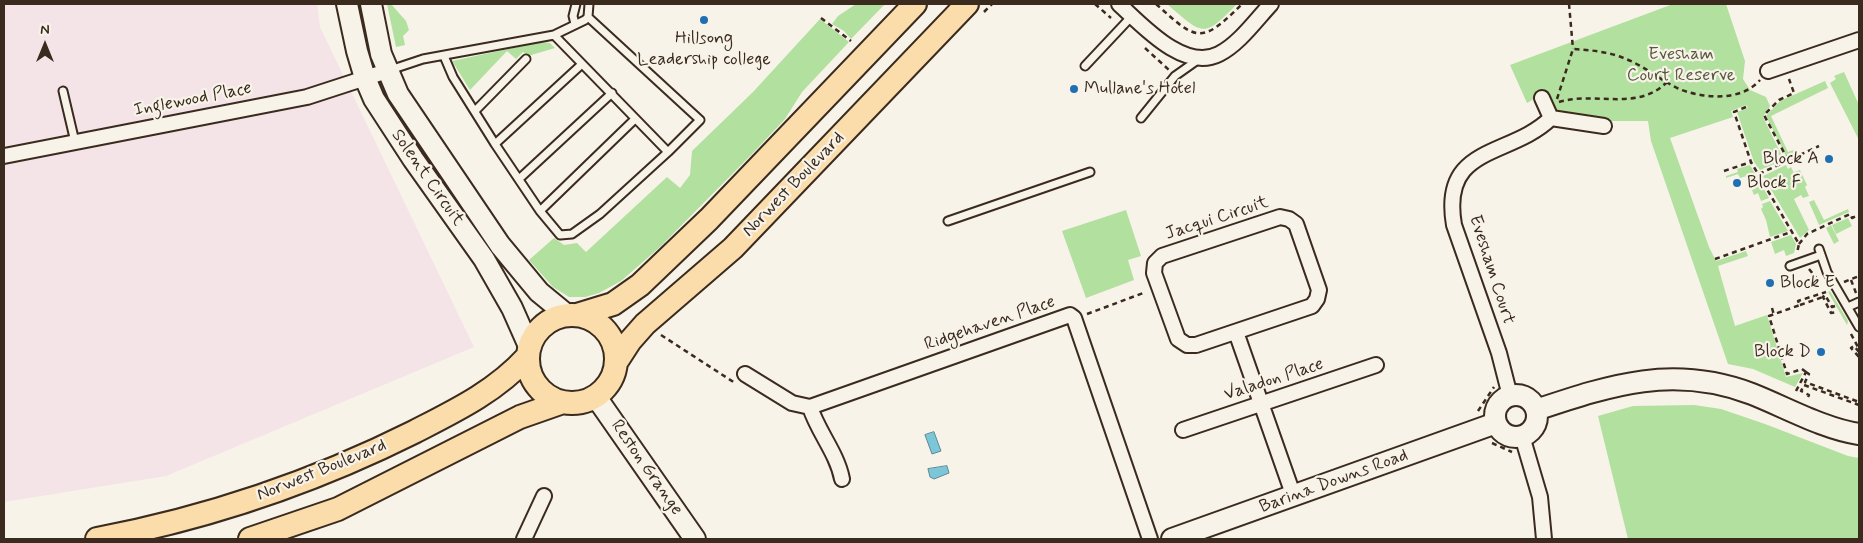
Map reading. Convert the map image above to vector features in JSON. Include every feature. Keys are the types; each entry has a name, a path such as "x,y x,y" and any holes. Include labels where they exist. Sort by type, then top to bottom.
{"main road":[{"path":"572,315 592,319 604,328 616,349 617,361 615,374 608,386 596,396 582,402 560,403 549,397 531,377 528,351 543,324 572,315 613,304 640,285 722,205 915,4"},
{"name":"Norwest Boulevard","path":"617,361 630,341 645,324 733,248 967,4"},
{"name":"Norwest Boulevard","path":"96,539 161,527 280,491 366,455 459,410 500,384 528,351"},
{"name":"Norwest Boulevard","path":"250,539 338,509 520,417 560,403"}],"street":[{"name":"Solent Circuit","path":"347,4 365,78 386,120 498,283 528,351"},
{"name":"Solent Circuit","path":"372,4 387,71 398,94 438,156 500,245 539,292 572,315"},
{"path":"1119,4 1175,50 1187,56 1200,58 1219,54 1228,48 1271,4"},
{"path":"1768,71 1859,40"},
{"name":"Inglewood Place","path":"4,156 307,98 387,71"},
{"path":"1542,98 1551,118 1604,126"},
{"name":"Evesham Court","path":"1509,388 1454,225 1451,207 1453,193 1466,168 1475,158 1532,134 1551,118"},
{"name":"Jacqui Circuit","path":"1280,217 1289,219 1296,224 1319,290 1317,299 1312,306 1196,345 1187,345 1178,339 1159,288 1154,273 1156,263 1162,256 1280,217"},
{"name":"Ridgehaven Place","path":"810,407 1070,315 1074,318 1150,539"},
{"path":"1236,332 1294,497"},
{"name":"Valadon Place","path":"1183,430 1376,365"},
{"path":"745,374 792,403 810,407 816,425 840,467 842,479"},
{"path":"1536,410 1607,386 1642,380 1686,379 1732,387 1859,434"},
{"path":"1509,388 1516,395 1529,399 1536,410 1537,416 1533,429 1522,436 1509,436 1499,429 1490,426 1495,410 1509,388"},
{"name":"Reston Grange","path":"596,396 695,539"},
{"name":"Barina Downs Road","path":"1172,539 1490,426"},
{"path":"1522,436 1540,497 1544,539"},
{"path":"524,539 544,496"}],"lane":[{"path":"575,24 573,16 576,4"},
{"path":"387,71 423,59 554,35 585,20 588,17 589,4"},
{"path":"1085,66 1132,16"},
{"path":"444,56 453,77 540,211 560,235 572,234 600,214 700,120 588,17"},
{"path":"554,35 668,152"},
{"path":"1141,118 1175,76 1200,58"},
{"path":"475,111 526,59"},
{"path":"495,144 582,64"},
{"path":"64,91 75,142"},
{"path":"519,179 612,93"},
{"path":"540,211 635,119"},
{"path":"948,221 1090,172"},
{"path":"1790,266 1820,252 1828,272 1859,327"},
{"path":"1848,307 1859,302"}],"path":[{"path":"1156,4 1184,30 1200,34 1218,28 1242,4"},
{"path":"1569,4 1573,49 1563,85 1555,103 1574,98 1617,100 1639,98 1656,91 1667,82"},
{"path":"820,18 851,41"},
{"path":"1573,49 1624,58 1678,88 1712,96 1727,96 1750,90 1768,71"},
{"path":"1788,160 1764,115 1779,100 1794,93"},
{"path":"1746,107 1734,112 1751,162 1799,244"},
{"path":"1759,174 1819,146"},
{"path":"1724,171 1751,162"},
{"path":"1799,254 1796,254 1799,244 1804,237 1814,230 1850,214 1852,218 1859,215"},
{"path":"1715,259 1791,232"},
{"path":"1851,280 1856,295 1854,296 1846,281 1859,276"},
{"path":"1074,318 1159,288"},
{"path":"1800,305 1798,302 1826,292 1835,306 1832,307 1825,296 1774,315 1769,316 1787,374 1802,369 1809,374 1805,382 1859,403"},
{"path":"1822,297 1831,313 1837,310 1841,318"},
{"path":"1772,308 1774,315"},
{"path":"645,324 734,384 745,374"},
{"path":"1850,332 1859,350"},
{"path":"1859,350 1854,346 1851,348 1859,357"},
{"path":"1796,391 1806,372"},
{"path":"1808,397 1809,395 1801,391 1804,385 1859,403"},
{"path":"1509,388 1495,387 1478,410 1478,415 1490,426 1491,443 1516,455"}],"shaded area":[{"path":"4,4 317,4 320,27 474,347 166,476 4,502"}],"green space":[{"path":"387,4 391,4 406,21 409,30 403,36 405,45 396,47"},
{"path":"856,4 885,4 851,39 844,31 832,24 838,16"},
{"path":"1167,4 1237,4 1217,23 1203,29 1188,22"},
{"name":"Evesham Court Reserve","path":"1673,4 1726,4 1745,61 1743,79 1750,90 1766,97 1770,106 1763,117 1784,160 1760,170 1754,162 1737,112 1748,108 1746,105 1731,111 1733,117 1670,138 1709,247 1716,261 1746,251 1748,256 1718,266 1735,326 1767,315 1786,377 1803,373 1795,387 1753,369 1728,364 1651,141 1648,121 1606,121 1555,112 1546,92 1527,103 1510,65"},
{"path":"820,19 849,42 802,92 785,119 660,247 621,281 599,293 585,297 569,297 553,287 529,260 554,238 564,245 577,243 586,252 667,177 680,188 690,175 692,151 753,92"},
{"path":"541,42 550,43 555,48 528,56 523,52 516,59 507,51 470,90 452,61"},
{"path":"1844,72 1859,105 1859,140 1830,83 1836,79 1834,76"},
{"path":"1825,81 1828,88 1771,116 1788,152 1793,150 1795,154 1787,158 1766,116 1780,101"},
{"path":"1750,165 1769,198 1761,201 1758,193 1754,195 1752,190 1755,189 1750,175 1740,178 1738,174 1726,178 1726,176 1738,172 1737,169"},
{"path":"1786,165 1788,169 1791,167 1799,183 1794,172 1800,170 1807,185 1805,187 1809,196 1803,198 1801,195 1794,199 1809,230 1800,238 1763,176"},
{"path":"1814,200 1824,220 1848,209 1849,212 1819,225 1809,202"},
{"path":"1770,201 1788,231 1770,237 1761,209 1763,207 1762,204"},
{"path":"1126,210 1141,256 1128,260 1134,280 1086,298 1062,231"},
{"path":"1848,218 1852,226 1836,234 1832,225"},
{"path":"1831,225 1839,241 1834,244 1826,228"},
{"path":"1791,235 1796,244 1794,253 1786,256 1784,250 1775,254 1771,242"},
{"path":"1830,291 1848,321 1847,325 1828,292"},
{"path":"1694,405 1721,409 1848,456 1859,458 1859,539 1628,539 1598,416 1633,406"}],"water":[{"path":"934,432 941,451 932,454 925,435"},
{"path":"947,466 949,473 934,479 930,477 928,469"}],"place":[{"name":"Hillsong Leadership college","path":"704,20"},
{"name":"Mullane's Hotel","path":"1074,89"},
{"name":"Block A","path":"1829,159"},
{"name":"Block F","path":"1737,183"},
{"name":"Block E","path":"1770,283"},
{"name":"Block D","path":"1821,352"}]}
